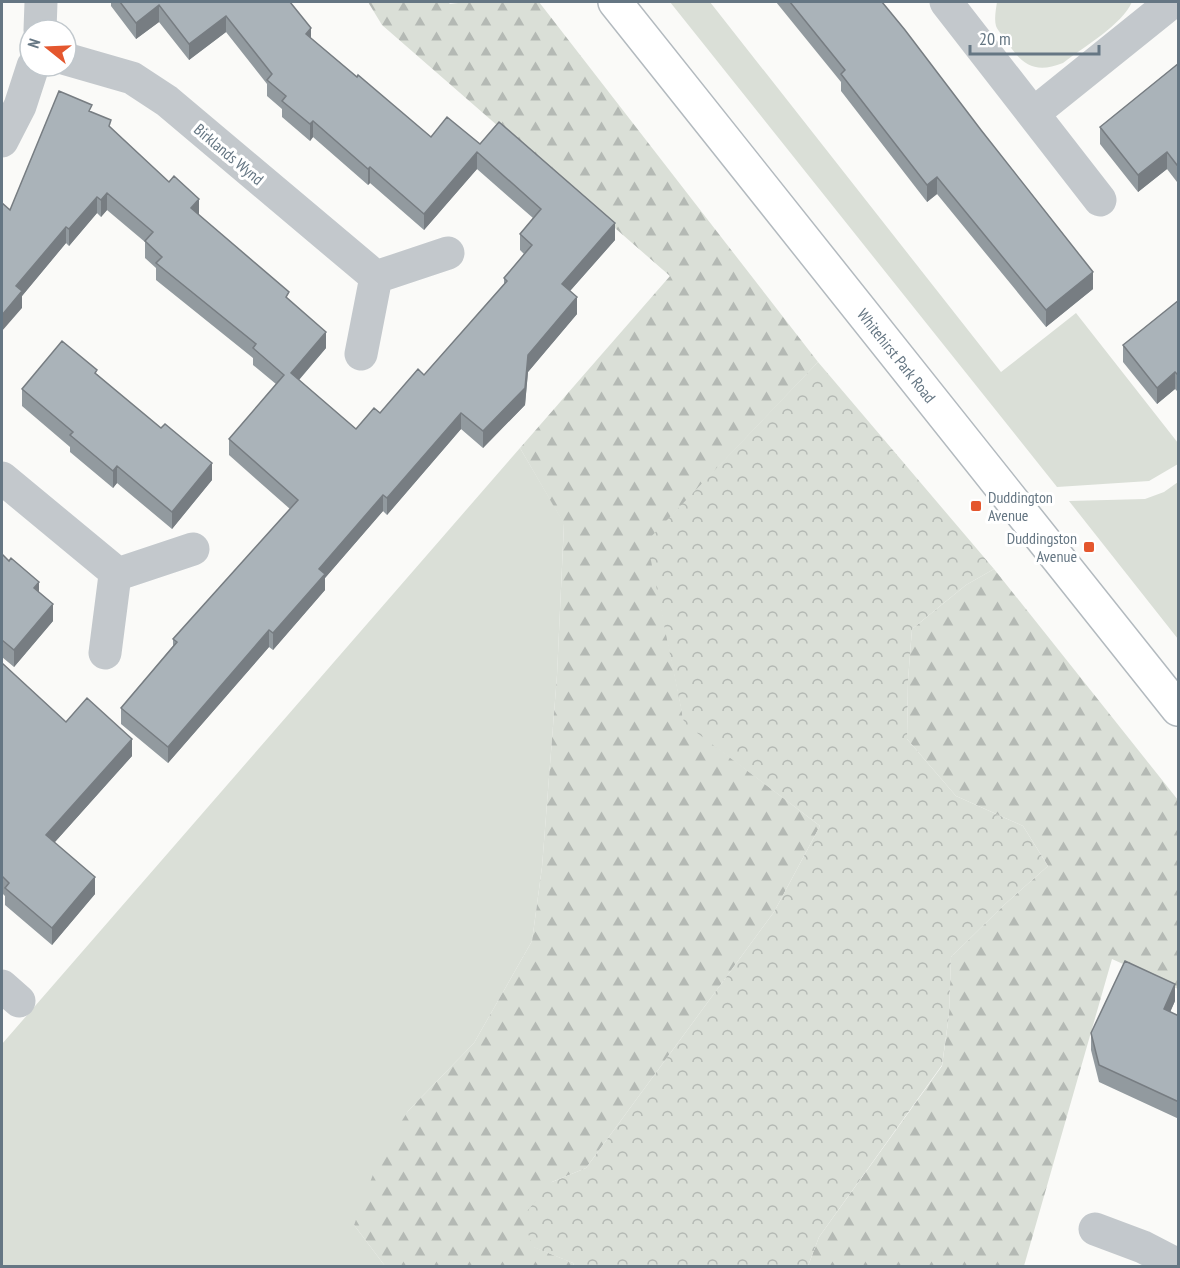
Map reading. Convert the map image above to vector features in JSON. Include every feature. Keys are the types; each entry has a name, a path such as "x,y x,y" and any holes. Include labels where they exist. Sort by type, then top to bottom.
{"street":[{"path":"40,18 41,2"},
{"name":"Whitehirst Park Road","path":"615,2 1179,710"},
{"path":"1034,113 1172,2"},
{"path":"949,3 1100,200"},
{"name":"Birklands Wynd","path":"78,62 132,78 167,101 376,278"},
{"path":"2,141 20,106 29,78"},
{"path":"361,354 376,278 448,253"},
{"path":"2,477 118,574"},
{"path":"105,653 115,575 193,549"},
{"path":"1095,1229 1143,1247 1179,1265"}],"green space":[{"path":"368,2 448,2 450,4 539,2 818,362 648,541 684,722 820,826 774,912 586,1168 552,1182 534,1247 573,1263 574,1266 385,1266 354,1225 380,1156 408,1111 474,1043 532,941 542,867 557,675 564,524 520,448 670,276 382,25"},
{"path":"670,2 710,2 1001,372 1076,313 1178,443 1178,464 1149,481 1057,487"},
{"path":"997,2 1132,2 1120,19 1101,35 1063,63 1045,68 1024,62 998,30 995,17"},
{"path":"818,362 994,569 966,585 912,629 907,739 956,796 1023,826 1048,866 951,957 949,1015 942,1065 819,1237 808,1266 574,1266 573,1263 533,1247 522,1217 552,1182 586,1168 774,912 820,826 684,723 647,541"},
{"path":"520,448 564,523 557,675 542,867 532,941 474,1043 408,1111 354,1225 385,1266 2,1266 2,1044"},
{"path":"1178,482 1178,639 1069,501 1145,499 1164,492"},
{"path":"994,569 1178,800 1178,989 1112,959 1024,1266 808,1266 819,1237 942,1066 949,1015 951,957 1048,866 1023,826 956,796 907,739 912,629 966,585"}],"building":[{"path":"120,2 290,2 311,28 306,34 431,137 447,117 480,144 499,122 615,223 562,284 577,297 528,355 525,388 483,431 461,413 387,498 383,495 319,569 325,574 273,633 269,630 168,747 121,708 177,642 173,639 298,500 229,439 284,375 253,348 256,344 156,263 162,257 145,241 153,232 107,193 101,200 97,197 69,229 66,227 16,286 22,291 2,315 2,203 10,210 59,91 92,105 89,111 111,120 109,126 169,182 174,176 199,199 191,208 289,292 286,297 326,332 291,373 356,429 374,408 380,413 418,369 424,375 507,281 504,278 532,245 520,234 541,209 477,152 424,214 313,121 310,124 282,101 286,96 267,80 272,74 226,16 189,44 159,5 136,23"},
{"path":"790,2 882,2 1093,272 1046,310 937,177 927,185 841,74 845,70"},
{"path":"1179,63 1179,164 1177,165 1167,152 1138,175 1100,127"},
{"path":"1179,300 1179,376 1175,372 1157,388 1123,345"},
{"path":"62,341 97,370 95,373 161,428 165,424 212,463 172,512 117,466 113,471 70,435 73,432 22,389"},
{"path":"2,554 9,561 11,558 39,582 34,588 53,604 14,650 2,640"},
{"path":"2,663 66,722 87,698 132,739 46,835 95,877 52,928 5,888 9,883 2,876"},
{"path":"1125,961 1175,984 1164,1009 1179,1016 1179,1102 1099,1065 1091,1033"}],"place":[{"name":"Duddington Avenue","path":"976,506"},
{"name":"Duddingston Avenue","path":"1089,547"}]}
